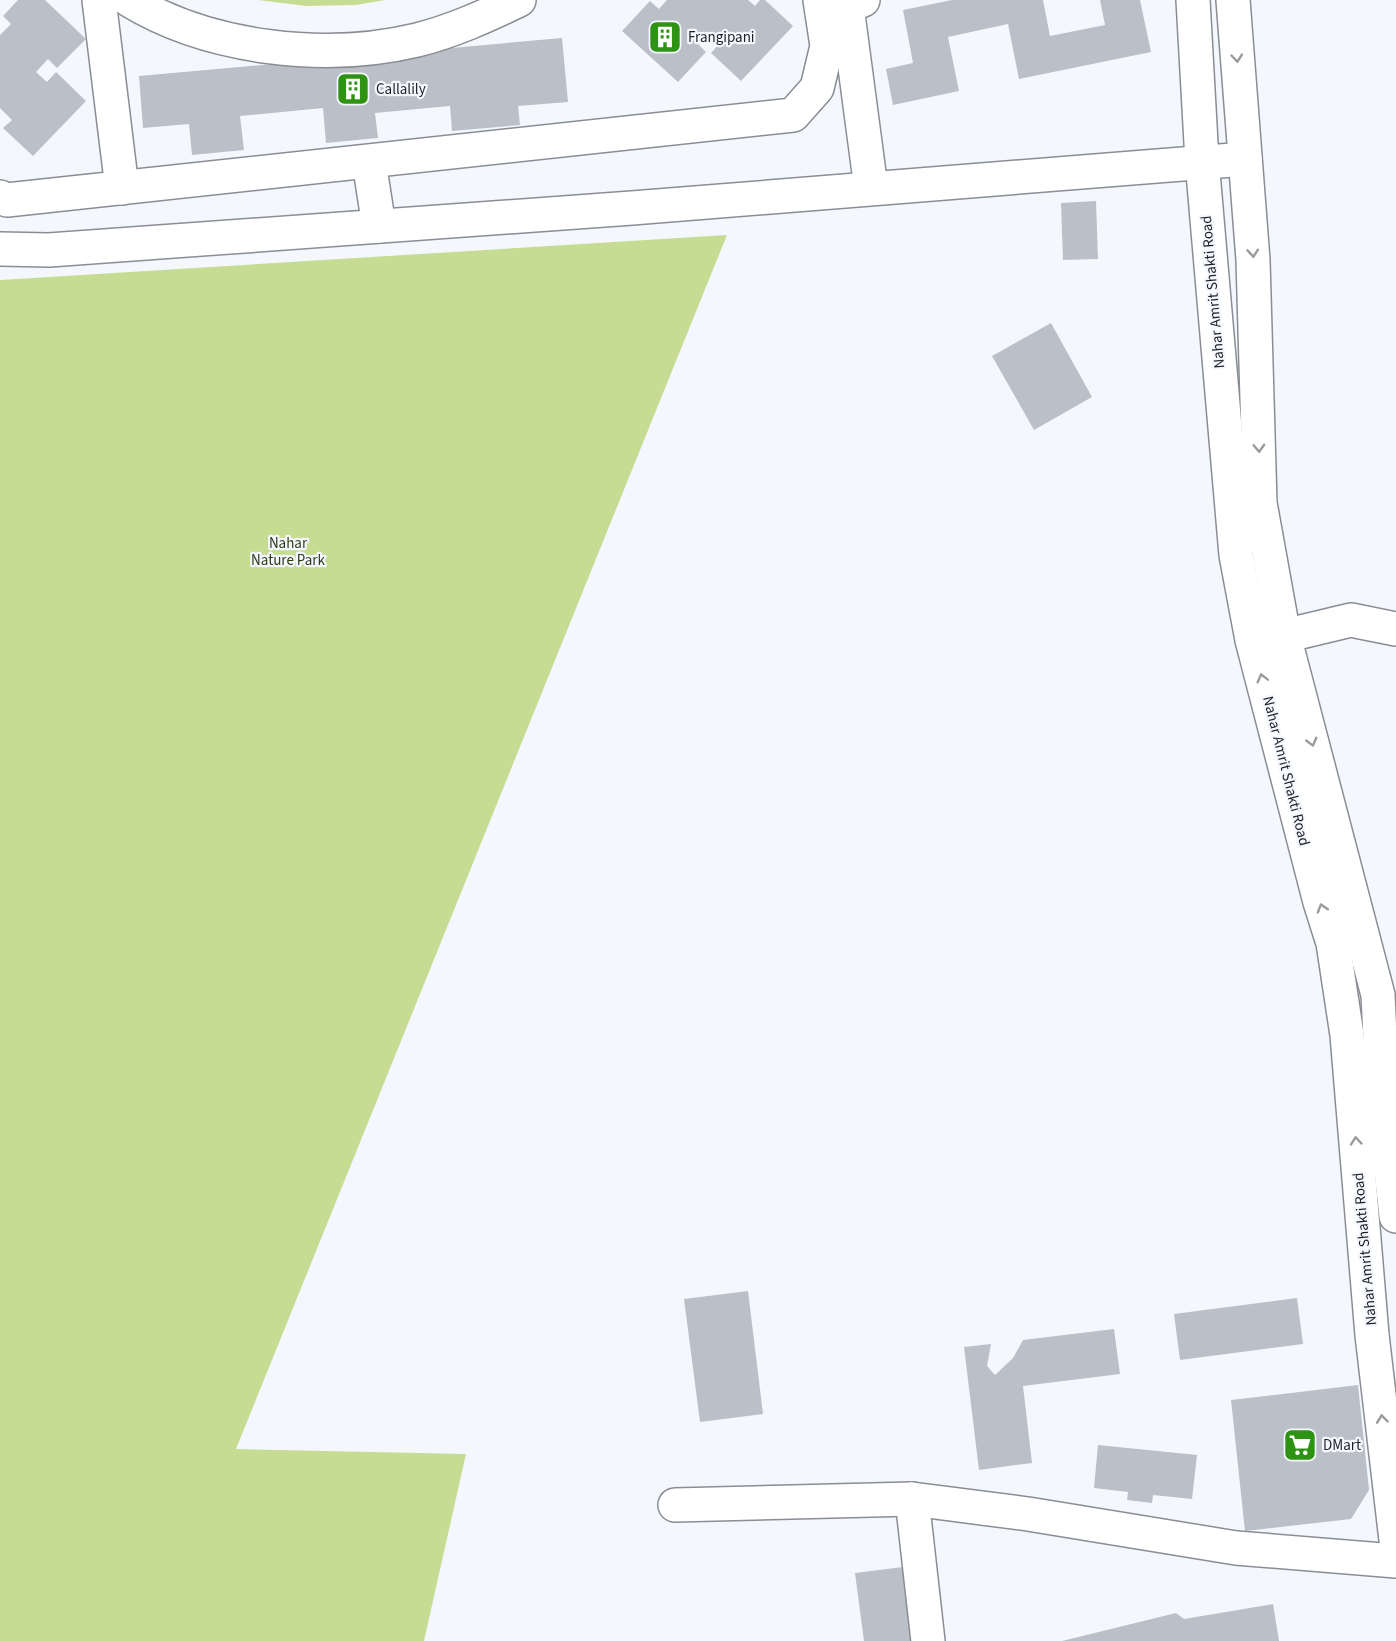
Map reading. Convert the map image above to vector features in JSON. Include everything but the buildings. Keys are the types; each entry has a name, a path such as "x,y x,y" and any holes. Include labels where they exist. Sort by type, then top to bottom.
{"street":[{"path":"99,0 122,188"},
{"path":"129,0 192,29 247,44 304,50 360,49 416,40 470,23 519,0"},
{"name":"Nahar Amrit Shakti Road","path":"1193,0 1202,161 1236,555 1255,652 1320,902 1348,940 1378,995 1383,1099 1396,1216"},
{"name":"Nahar Amrit Shakti Road","path":"1233,0 1253,260 1260,503 1284,636 1348,940 1347,1035 1384,1334 1396,1540"},
{"path":"0,197 7,201 793,116 817,88 827,46 844,2"},
{"path":"844,2 871,189"},
{"path":"0,249 49,250 1245,159"},
{"path":"369,162 380,226"},
{"path":"1284,636 1351,620 1396,629"},
{"path":"675,1505 912,1498 1028,1514 1236,1548 1396,1560"},
{"path":"912,1498 928,1641"}],"green space":[{"path":"258,0 385,0 356,5 306,6"},
{"name":"Nahar Nature Park","path":"727,235 236,1449 466,1454 424,1641 0,1641 0,280"}],"place":[{"name":"Frangipani","path":"665,37"},
{"name":"Callalily","path":"353,89"},
{"name":"DMart","path":"1300,1445"}]}
